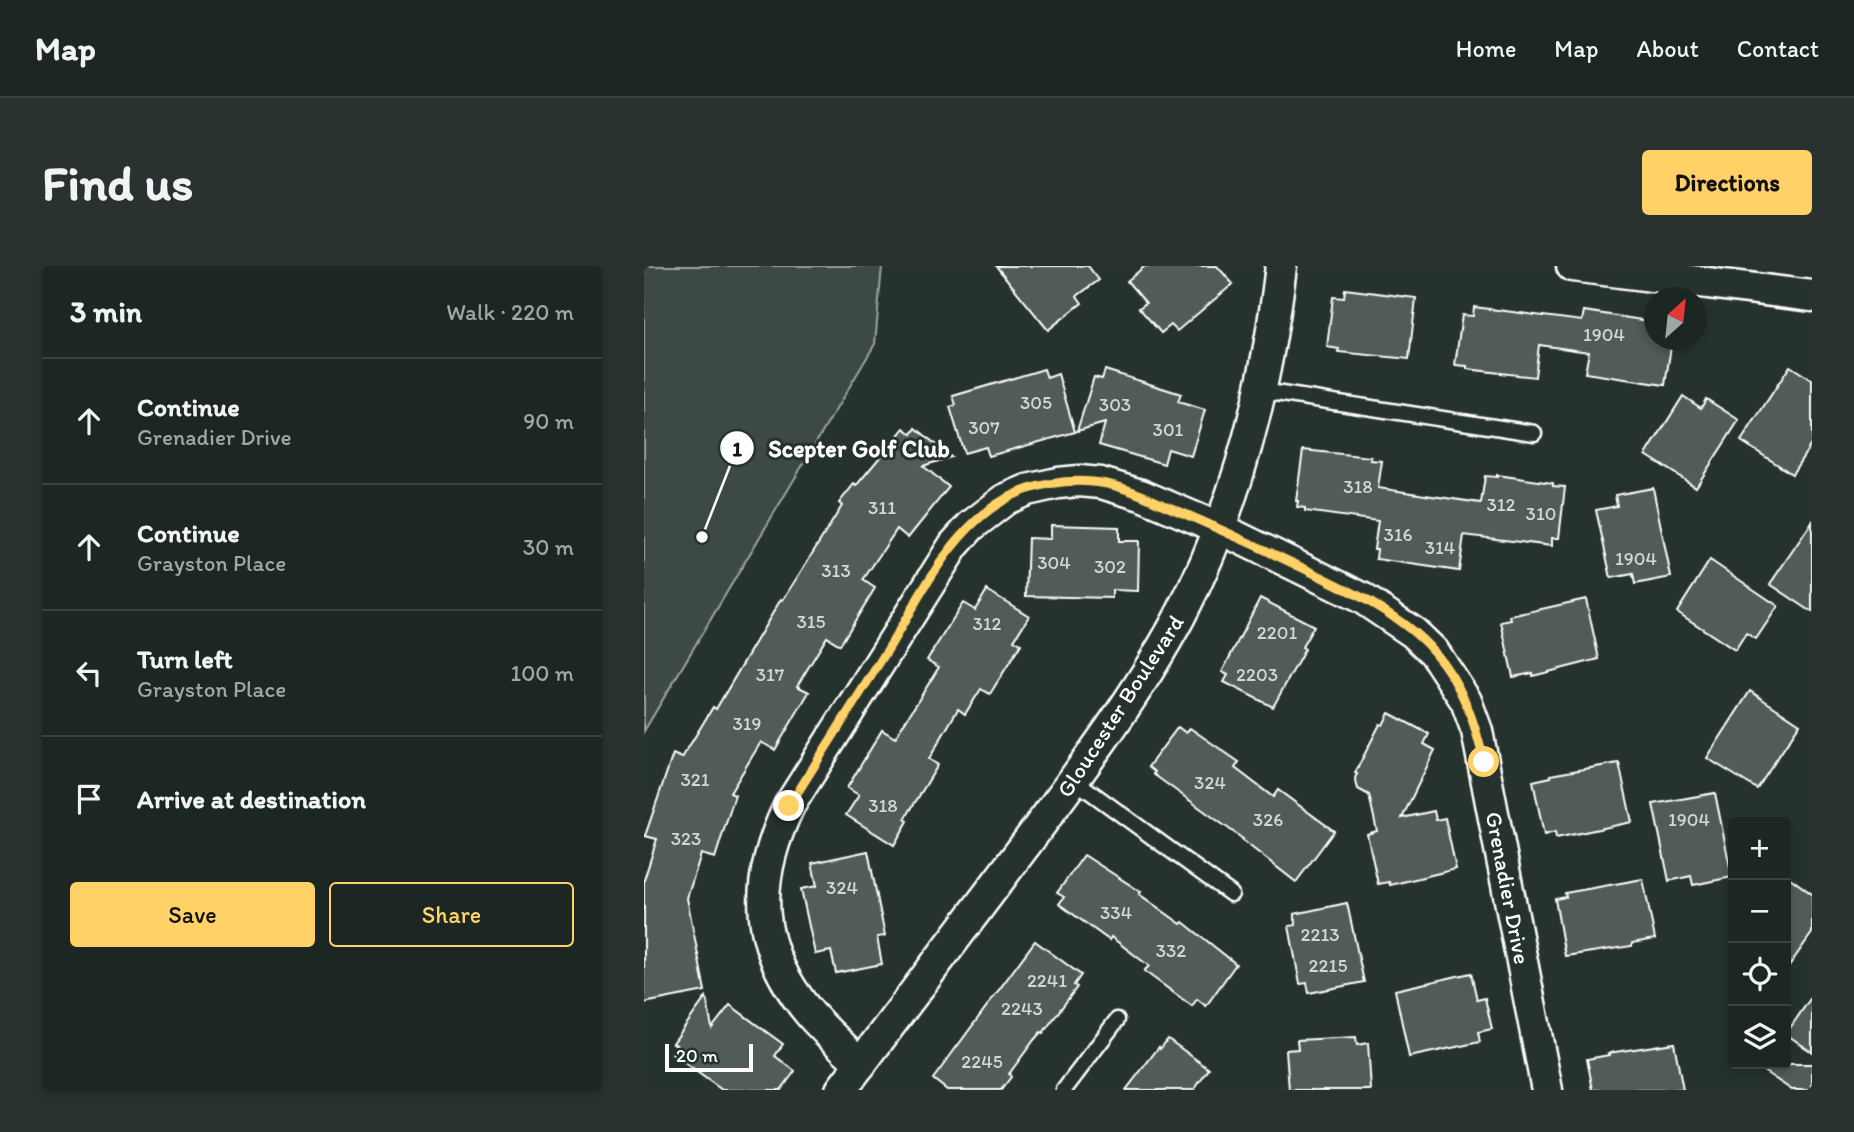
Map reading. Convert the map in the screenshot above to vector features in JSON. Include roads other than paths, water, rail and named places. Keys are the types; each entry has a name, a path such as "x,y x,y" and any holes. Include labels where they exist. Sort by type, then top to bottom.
{"street":[{"name":"Gloucester Boulevard","path":"849,1083 1074,780 1155,659 1181,615 1219,528 1240,469 1262,391 1275,321 1281,266"},
{"path":"1572,266 1812,296"},
{"name":"Grenadier Drive","path":"849,1083 812,1016 794,993 770,946 762,899 764,878 777,831 789,806 939,566 971,526 1006,499 1027,490 1079,481 1122,488 1219,528 1362,598 1398,622 1434,652 1466,701 1477,731 1547,1090"}],"lane":[{"path":"1262,391 1534,433"},
{"path":"1074,780 1231,894"},
{"path":"1064,1090 1117,1020"}],"place":[{"name":"Scepter Golf Club","path":"702,537"}]}
